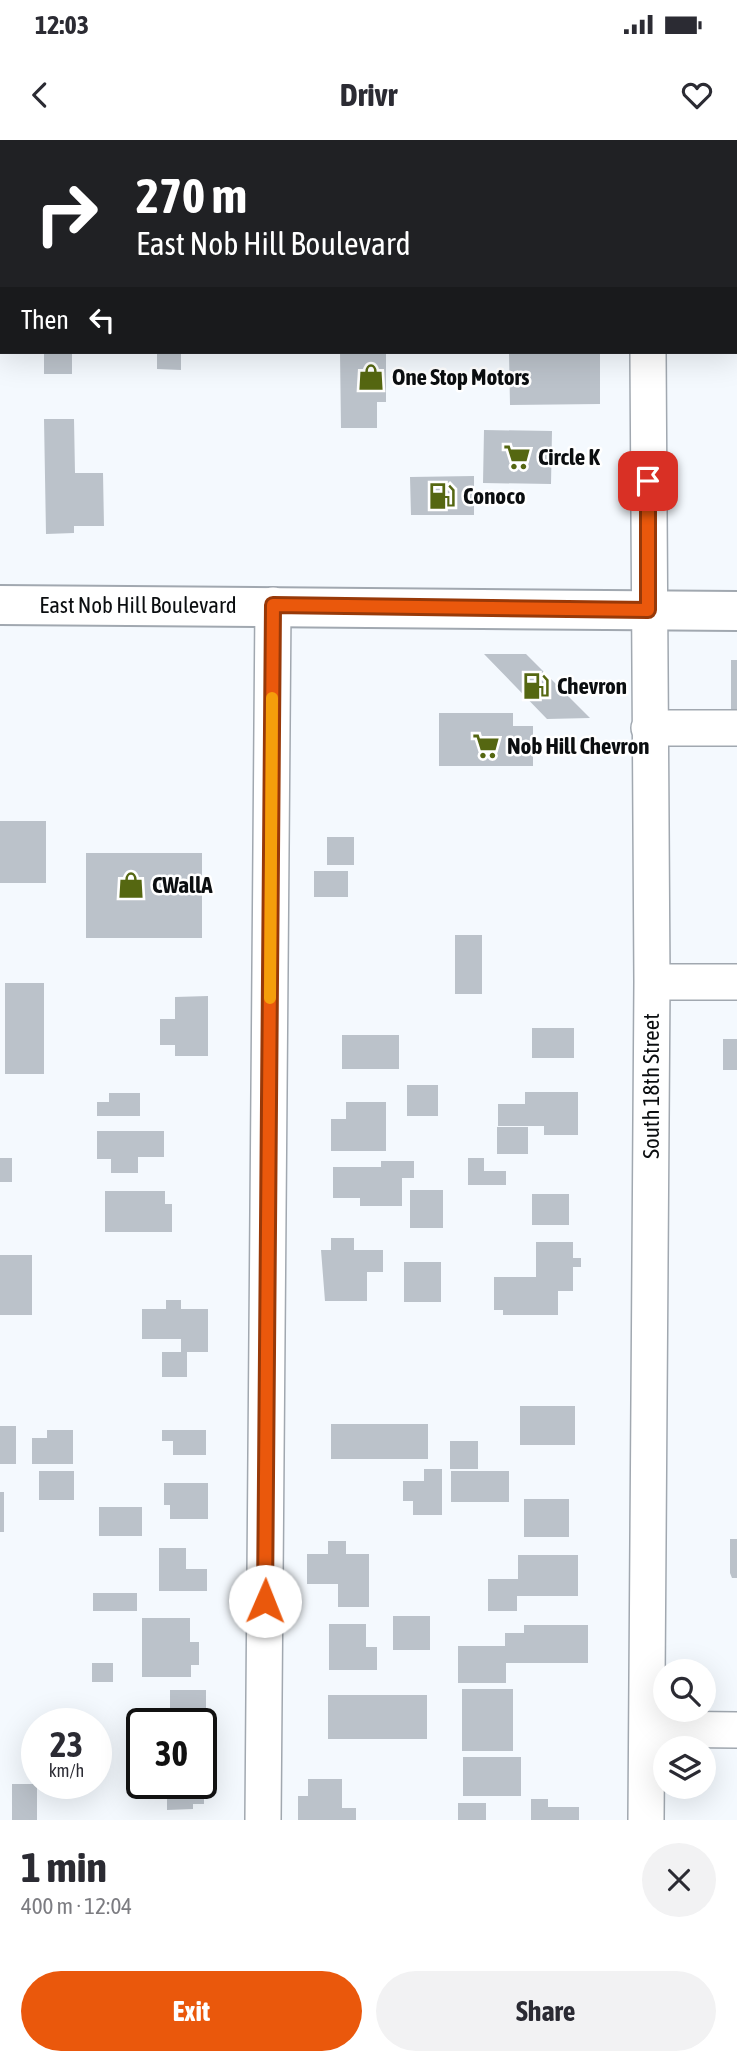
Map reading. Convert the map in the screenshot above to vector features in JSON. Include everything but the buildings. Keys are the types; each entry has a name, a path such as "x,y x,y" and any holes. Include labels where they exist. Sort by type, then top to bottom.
{"main road":[{"name":"East Nob Hill Boulevard","path":"0,605 273,605 737,611"}],"street":[{"name":"South 18th Street","path":"646,1820 652,982 648,354"},
{"path":"263,1820 273,605"},
{"path":"649,728 737,728"},
{"path":"652,982 737,982"},
{"path":"647,1729 737,1730"}],"slow traffic":[{"path":"270,998 272,698"}],"place":[{"name":"One Stop Motors","path":"371,377"},
{"name":"Circle K","path":"517,457"},
{"name":"Conoco","path":"442,496"},
{"name":"Chevron","path":"536,686"},
{"name":"Nob Hill Chevron","path":"486,746"},
{"name":"CWallA","path":"131,885"}],"route":[{"path":"265,1601 273,605 648,610 648,481"}]}
